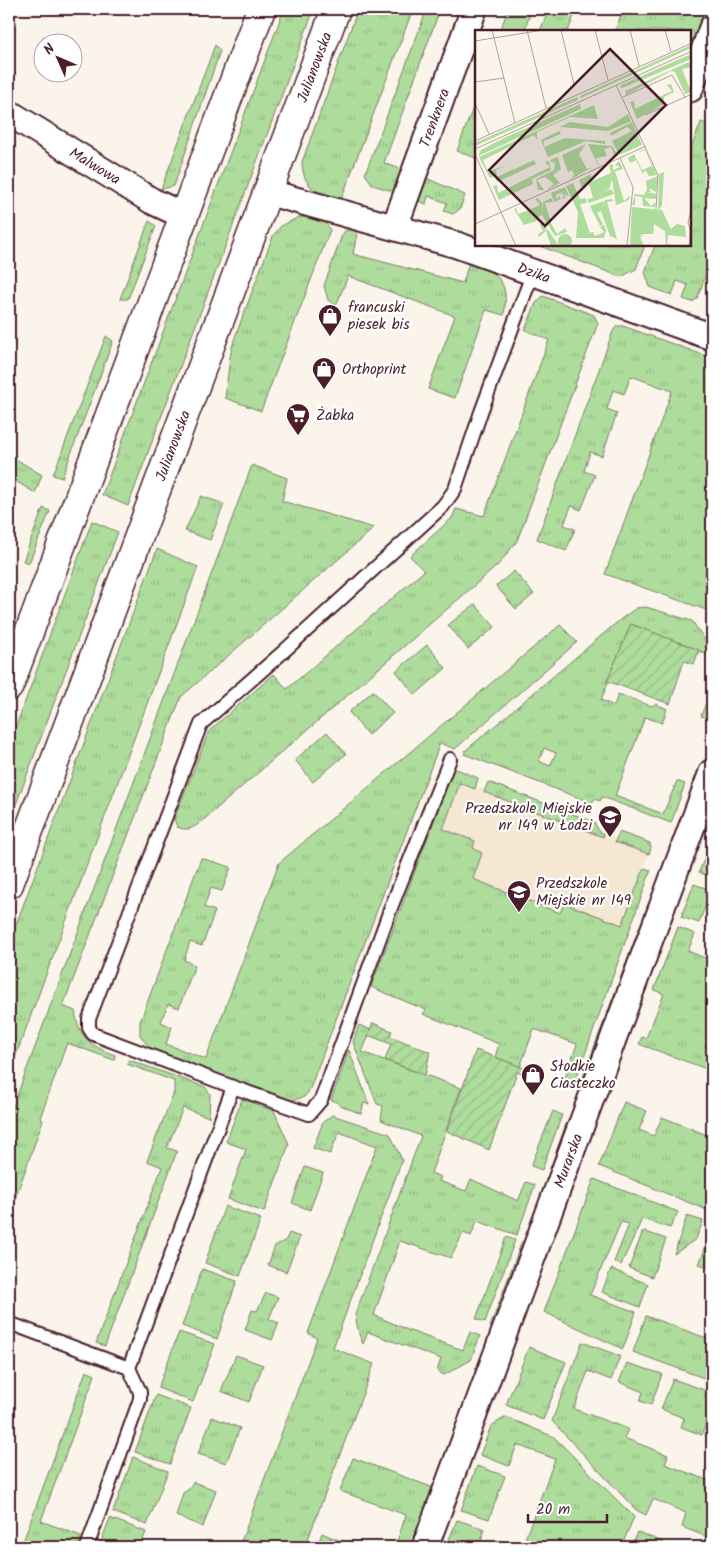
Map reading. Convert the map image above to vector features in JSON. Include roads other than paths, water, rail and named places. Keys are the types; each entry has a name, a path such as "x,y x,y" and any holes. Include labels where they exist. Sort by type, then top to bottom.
{"main road":[{"path":"9,686 261,9"},
{"name":"Julianowska","path":"9,884 336,9"}],"street":[{"name":"Trenknera","path":"396,226 474,9"},
{"path":"691,86 712,28"},
{"name":"Malwowa","path":"9,113 152,201 184,216"},
{"name":"Dzika","path":"267,192 343,214 396,226 457,245 712,337"},
{"name":"Murarska","path":"424,1547 712,772"}],"lane":[{"path":"450,759 387,918 321,1100 309,1114 93,1034 88,1028 89,1019 200,724 283,652 443,506 455,489 481,412 533,272"},
{"path":"87,1547 140,1399 140,1392 129,1368 233,1087"},
{"path":"9,1323 129,1368"}],"place":[{"name":"francuski piesek bis","path":"330,337"},
{"name":"Orthoprint","path":"324,390"},
{"name":"Żabka","path":"298,436"},
{"name":"Przedszkole Miejskie nr 149 w Łodzi","path":"610,838"},
{"name":"Przedszkole Miejskie nr 149","path":"519,913"},
{"name":"Słodkie Ciasteczko","path":"533,1096"}]}
